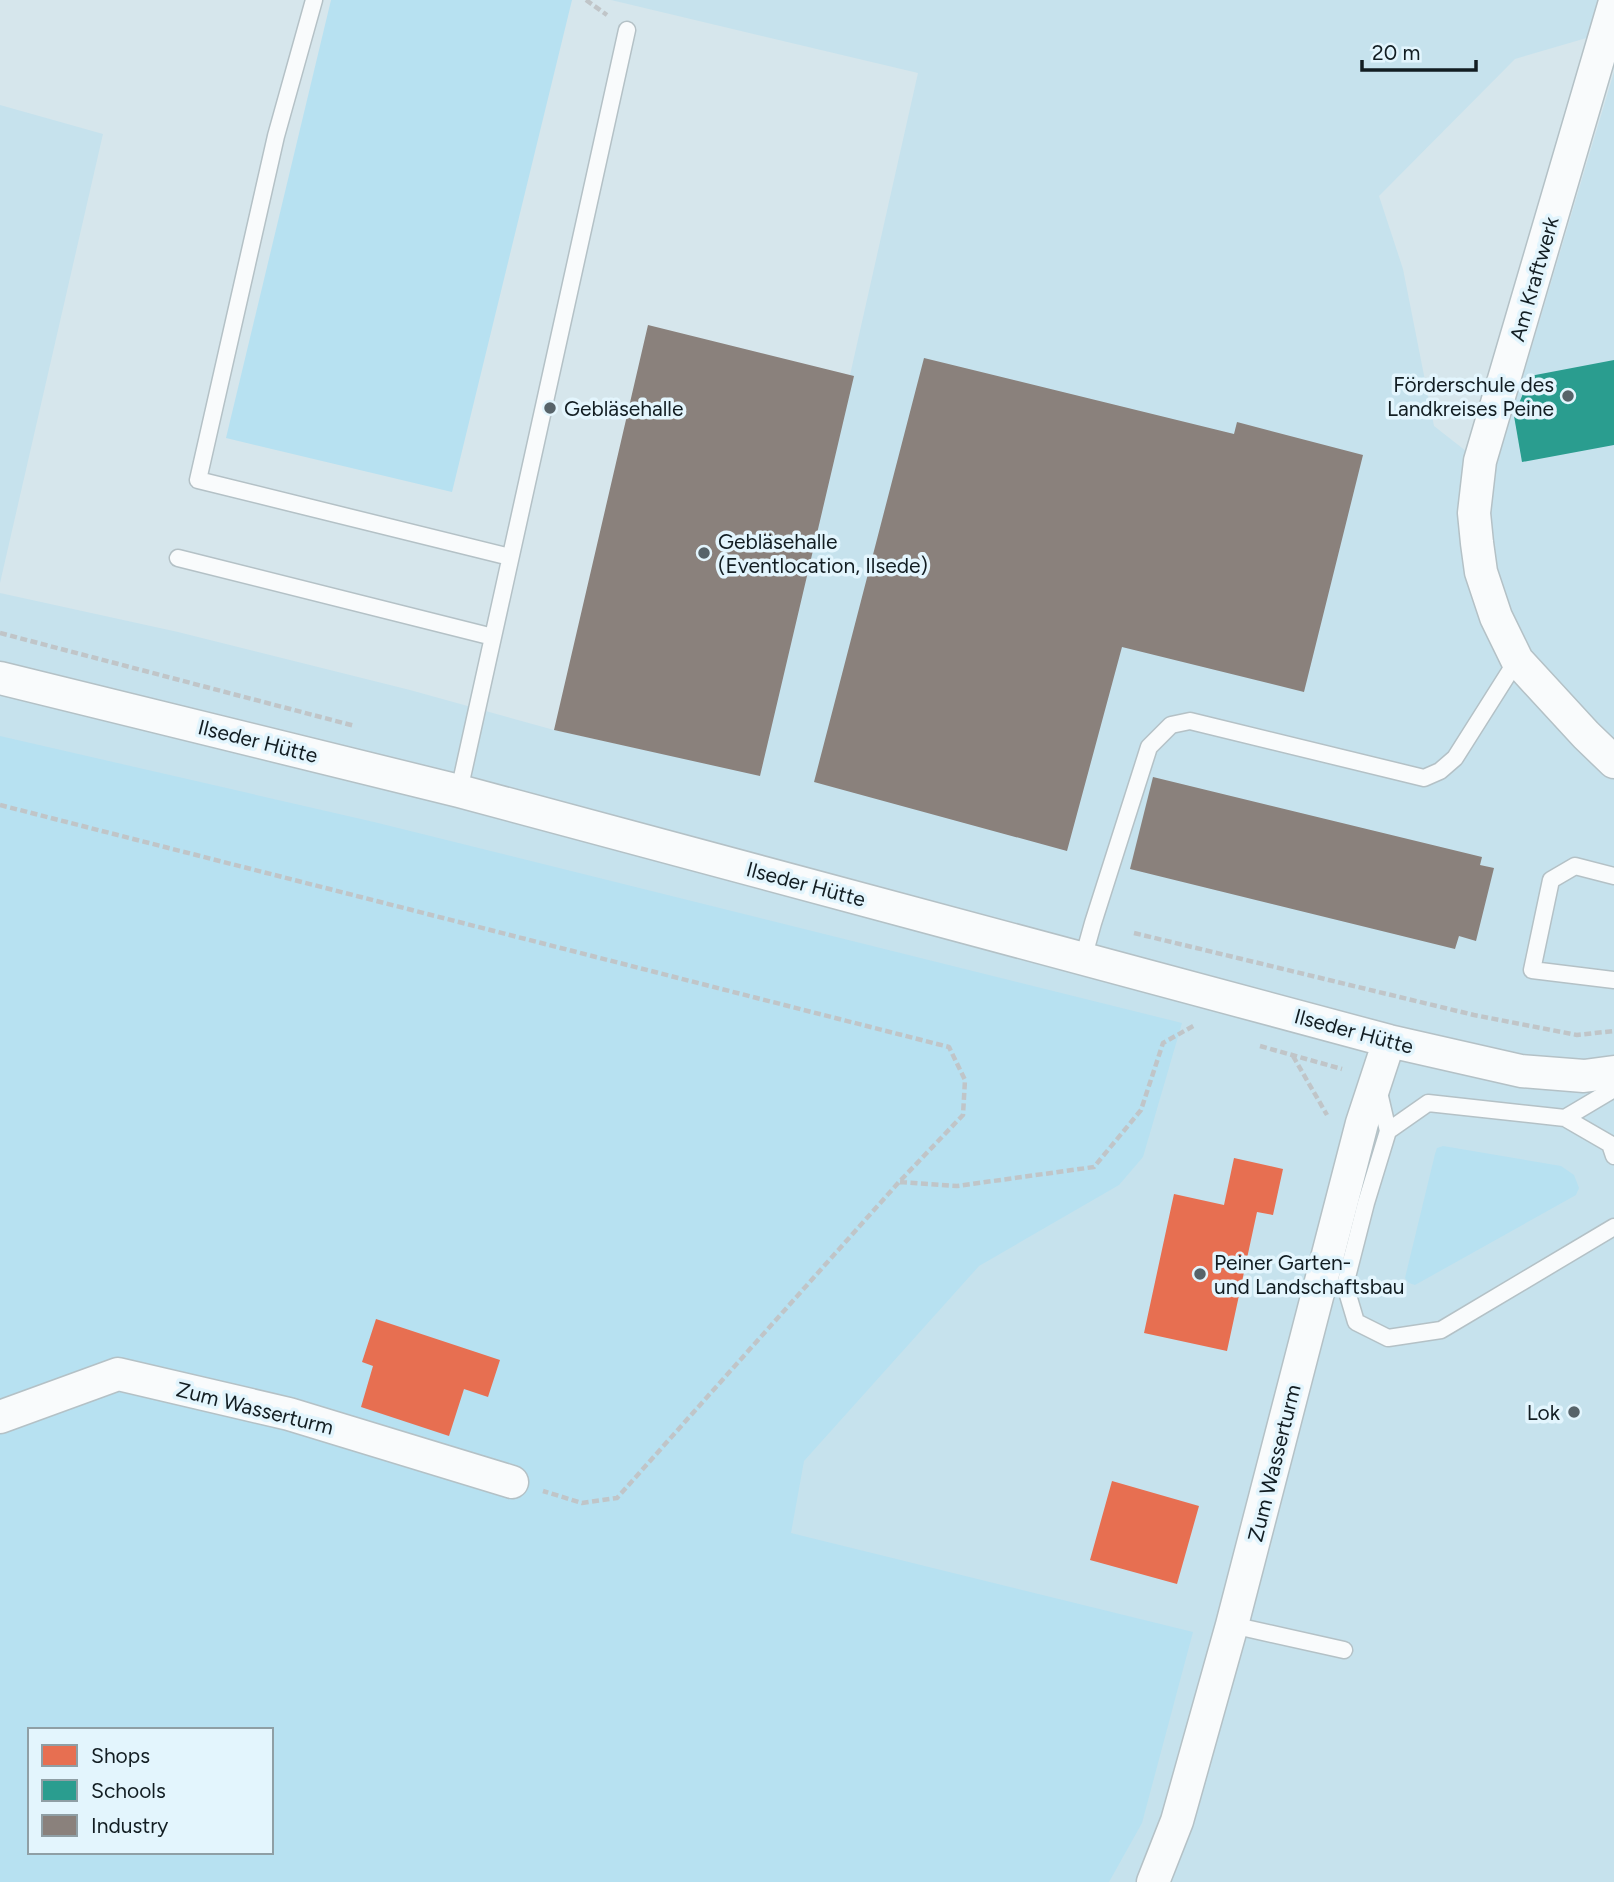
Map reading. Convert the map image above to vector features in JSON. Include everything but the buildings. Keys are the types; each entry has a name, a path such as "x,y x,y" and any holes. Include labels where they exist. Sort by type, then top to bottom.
{"street":[{"name":"Am Kraftwerk","path":"1614,5 1480,461 1474,513 1481,572 1496,617 1517,660 1614,762"},
{"name":"Ilseder Hütte","path":"0,678 459,791 1389,1041 1521,1071 1584,1076 1614,1072"},
{"name":"Zum Wasserturm","path":"1153,1882 1177,1821 1233,1625 1362,1123 1389,1041"},
{"name":"Zum Wasserturm","path":"0,1417 118,1374 289,1414 512,1482"}],"lane":[{"path":"314,0 276,136 198,480 510,557"},
{"path":"459,791 627,30"},
{"path":"178,558 493,637"},
{"path":"1083,959 1149,747 1171,725 1190,721 1424,778 1440,771 1455,758 1517,660"},
{"path":"1614,876 1575,866 1551,880 1532,970 1614,980"},
{"path":"1376,1078 1388,1131 1345,1285 1356,1322 1388,1338 1441,1329 1614,1227"},
{"path":"1565,1118 1614,1089"},
{"path":"1388,1131 1427,1104 1565,1118 1610,1144 1614,1156"},
{"path":"1233,1625 1344,1650"}],"path":[{"path":"0,804 949,1047 965,1080 963,1115 899,1182 617,1499 582,1503 512,1482"},
{"path":"1400,998 1577,1035 1614,1031"},
{"path":"899,1182 957,1186 1094,1167 1141,1110 1163,1043 1196,1025"},
{"path":"1256,1045 1293,1056 1327,1114 1324,1127"}],"shaded area":[{"path":"331,0 572,0 452,492 226,438"},
{"path":"611,0 1614,0 1614,30 1515,59 1379,196 1403,269 1434,426 1494,473 1614,72 1614,1882 0,1882 0,593 178,632 410,690 554,730 760,775 918,73"},
{"path":"0,105 103,134 0,583"},
{"path":"0,736 374,822 1182,1023 1143,1157 1119,1185 979,1266 804,1461 791,1533 1193,1632 1142,1823 1109,1882 0,1882"},
{"path":"1443,1146 1561,1166 1574,1175 1579,1188 1576,1195 1415,1285 1405,1278 1435,1154 1437,1148"}],"place":[{"name":"Förderschule des Landkreises Peine","path":"1568,396"},
{"name":"Gebläsehalle","path":"550,408"},
{"name":"Gebläsehalle (Eventlocation, Ilsede)","path":"704,553"},
{"name":"Peiner Garten- und Landschaftsbau","path":"1200,1274"},
{"name":"Lok","path":"1574,1412"}]}
